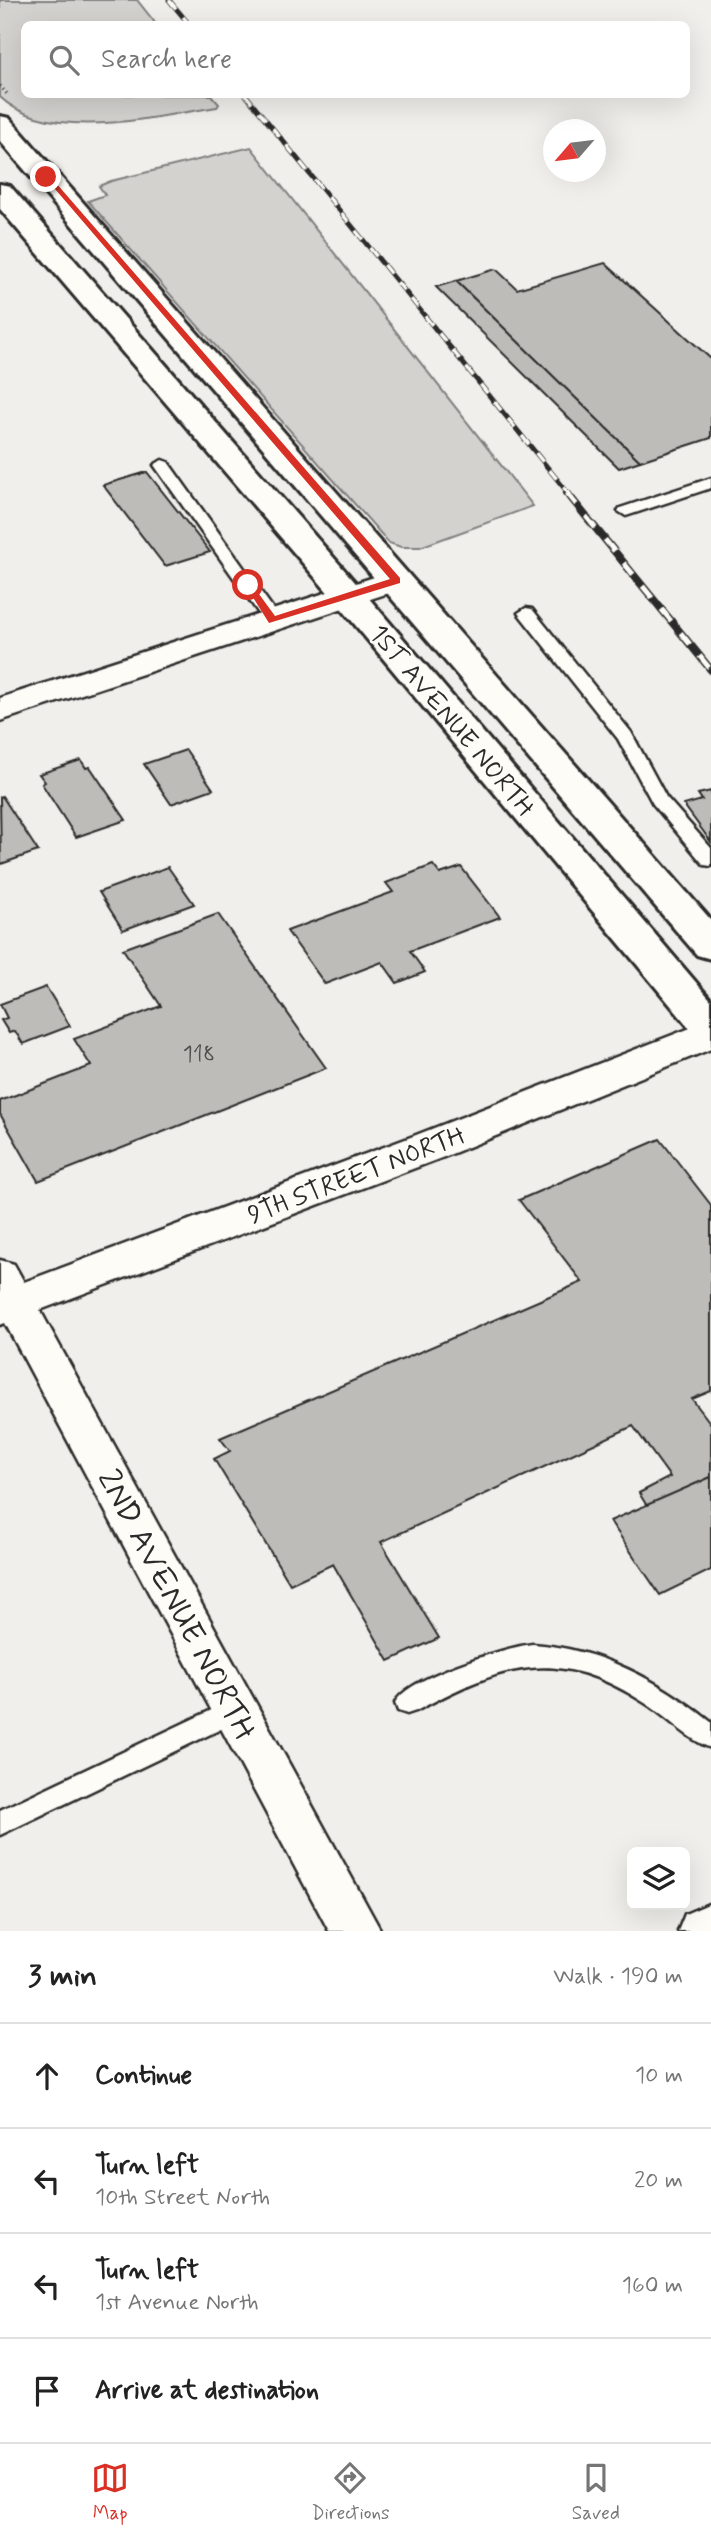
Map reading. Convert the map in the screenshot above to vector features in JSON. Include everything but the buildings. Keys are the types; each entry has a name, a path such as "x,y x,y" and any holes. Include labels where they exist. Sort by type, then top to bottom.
{"main road":[{"name":"1ST AVENUE NORTH","path":"0,124 711,945"},
{"path":"0,190 46,177"},
{"name":"1ST AVENUE NORTH","path":"0,190 348,596 711,1027"}],"street":[{"path":"0,710 396,580"},
{"name":"9TH STREET NORTH","path":"5,1296 584,1086 711,1034"},
{"name":"2ND AVENUE NORTH","path":"5,1296 356,1931"},
{"path":"704,1931 711,1927"}],"lane":[{"path":"162,465 273,621"},
{"path":"626,511 711,483"},
{"path":"526,613 625,736 659,800 711,860"},
{"path":"407,1703 468,1671 532,1655 596,1665 668,1701 711,1737"},
{"path":"0,1824 235,1710"}],"shaded area":[{"path":"0,0 137,0 154,21 21,21 21,98 214,98 219,104 217,107 135,120 75,123 46,120 21,111 0,97"},
{"path":"251,147 533,506 420,547 401,547 389,543 88,201 105,195 99,186 111,181"}],"railway":[{"path":"169,0 186,21"},
{"path":"248,98 569,494"},
{"path":"567,493 711,670"}],"route":[{"path":"46,177 396,580 273,621 248,585"}]}
